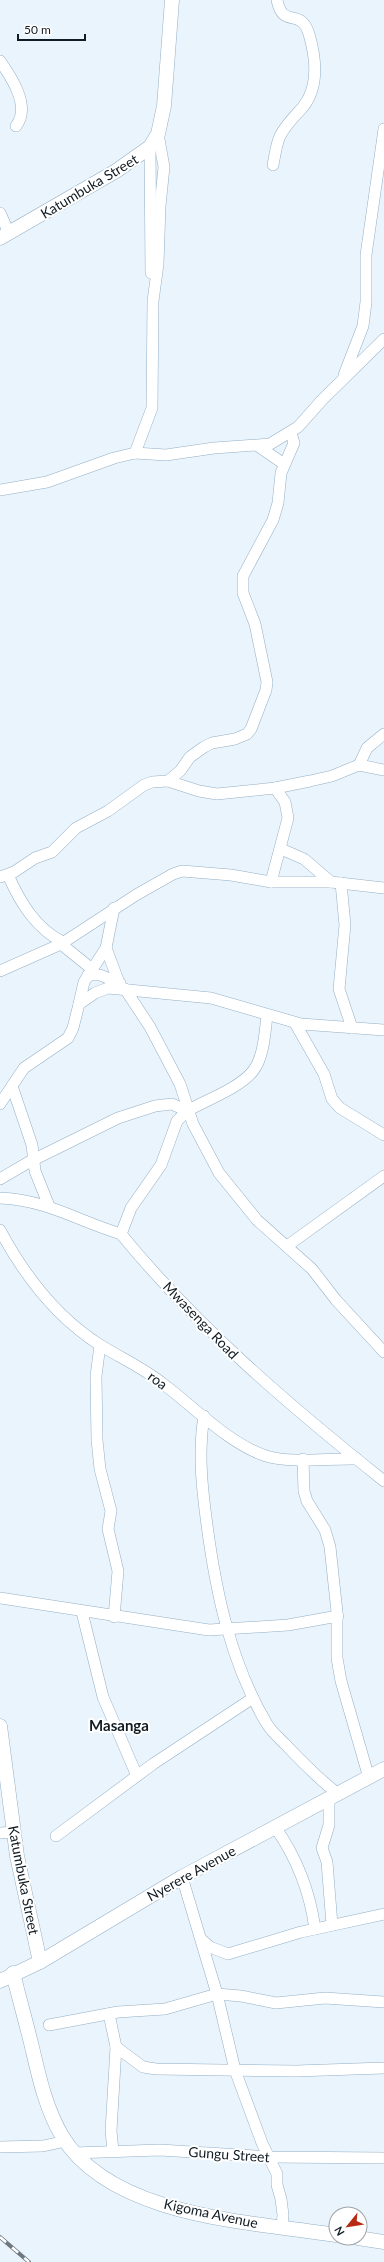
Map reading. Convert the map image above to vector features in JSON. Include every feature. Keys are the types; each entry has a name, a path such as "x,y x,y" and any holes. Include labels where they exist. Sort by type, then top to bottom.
{"main road":[{"name":"Katumbuka Street","path":"4,235 116,171 150,147 158,134 164,106 172,0"},
{"name":"Katumbuka Street","path":"0,1726 7,1833 17,1856 40,1962"},
{"name":"Nyerere Avenue","path":"0,1981 13,1973 40,1962 182,1877 384,1769"},
{"name":"Kigoma Avenue","path":"13,1973 49,2108 74,2153 108,2180 130,2192 158,2202 222,2218 328,2234"},
{"path":"368,2240 384,2242"}],"street":[{"path":"273,165 276,147 280,136 311,94 315,78 312,48 306,26 301,20 283,16 277,0"},
{"path":"0,61 14,84 22,109 22,118 16,126"},
{"path":"343,378 363,326 366,302 366,255 384,129"},
{"path":"135,453 148,420 152,403 153,301 158,264 160,206 164,167 158,134"},
{"path":"135,453 151,406 150,147"},
{"path":"0,213 4,235"},
{"path":"0,490 48,482 114,458 135,453 166,455 214,448 270,444 291,433 343,378 384,339"},
{"path":"168,781 180,771 190,757 204,747 212,743 232,740 249,732 266,690 267,682 255,624 243,592 243,576 273,520 284,464 294,443 291,433"},
{"path":"258,446 284,464"},
{"path":"359,765 367,748 384,734"},
{"path":"122,987 100,975 90,972 62,943 38,925 4,876 26,862 52,852 76,828 108,811 144,785 152,782 168,781 200,791 217,794 275,788 332,776 359,765 384,770"},
{"path":"271,882 281,849 287,812 285,802 275,788"},
{"path":"281,849 304,859 336,882 345,925 339,989 352,1028"},
{"path":"0,971 62,943 114,908 173,874 182,871 231,875 271,882 336,882 384,888"},
{"path":"0,1104 24,1068 68,1038 73,1028 84,982 106,948 114,908"},
{"path":"106,948 122,987 150,1027 180,1084 187,1111 203,1145 219,1173 257,1220 312,1269 336,1300 384,1352"},
{"path":"79,1004 101,989 122,987 211,998 295,1023 384,1030"},
{"path":"121,1234 131,1208 161,1165 177,1121 187,1111 245,1079 254,1071 260,1057 267,1015"},
{"path":"295,1023 324,1074 332,1099 340,1108 379,1129 384,1135"},
{"path":"12,1086 32,1145 35,1171 49,1206"},
{"path":"0,1179 34,1160 118,1118 155,1106 172,1104 187,1111"},
{"path":"287,1246 384,1176"},
{"name":"Mwasenga Road","path":"0,1198 21,1199 49,1206 121,1234 237,1358 384,1481"},
{"name":"roa","path":"0,1230 16,1261 36,1287 68,1320 100,1345 156,1378 239,1442 266,1455 290,1460 357,1459"},
{"path":"100,1345 96,1376 97,1440 100,1469 111,1511 108,1529 118,1571 114,1617"},
{"path":"204,1416 201,1434 200,1472 212,1563 227,1629 236,1659 267,1726 314,1774 334,1797 330,1820 322,1848 327,1862 332,1925"},
{"path":"303,1459 304,1491 307,1501 325,1530 330,1547 338,1616 337,1658 341,1680 369,1778"},
{"path":"0,1598 189,1628 227,1629 288,1625 338,1616"},
{"path":"82,1612 103,1697 137,1776"},
{"path":"56,1836 137,1776 253,1698"},
{"path":"275,1828 290,1850 310,1897 315,1929"},
{"path":"182,1877 217,1994 235,2070 262,2143 270,2157 276,2174 276,2185 281,2199 282,2227"},
{"path":"201,1939 210,1947 228,1954 315,1929 384,1914"},
{"path":"49,2025 109,2014 165,2009 217,1994 241,1996 289,2004 325,1998 384,2002"},
{"path":"109,2014 116,2047 111,2131 113,2152"},
{"path":"116,2047 143,2067 156,2069 235,2070 384,2068"},
{"path":"0,2147 43,2146 66,2141"},
{"name":"Gungu Street","path":"74,2153 197,2152 270,2157 384,2158"}],"railway":[{"path":"0,2237 29,2262"}],"district":[{"name":"Masanga","path":"119,1725"}]}
